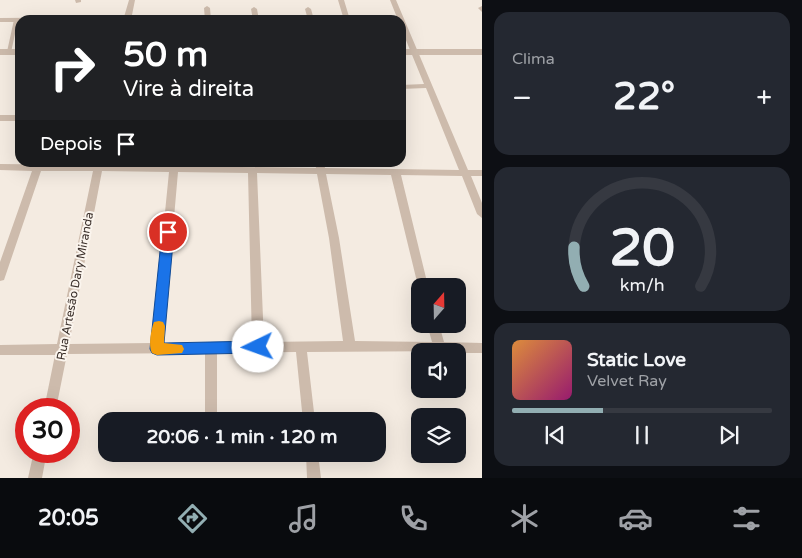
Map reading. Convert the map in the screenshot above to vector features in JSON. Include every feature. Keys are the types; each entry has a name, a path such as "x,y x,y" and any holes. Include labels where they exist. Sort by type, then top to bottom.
{"street":[{"path":"129,15 132,0"},
{"path":"341,0 346,15"},
{"path":"393,0 400,15"},
{"path":"207,8 208,15"},
{"path":"254,9 255,15"},
{"path":"308,9 310,15"},
{"path":"0,20 15,20"},
{"path":"406,29 482,214"},
{"path":"406,52 482,52"},
{"path":"406,87 428,86"},
{"path":"0,118 15,118"},
{"path":"0,167 38,167 0,277"},
{"name":"Rua Artesão Dary Miranda","path":"52,398 99,167"},
{"path":"157,349 174,167"},
{"path":"200,167 252,169 297,167"},
{"path":"320,167 334,238 350,346"},
{"path":"335,167 465,174 482,173"},
{"path":"252,169 258,347"},
{"path":"395,171 421,278"},
{"path":"301,347 308,412"},
{"path":"0,350 411,347"},
{"path":"466,348 482,348"},
{"path":"211,349 211,412"},
{"path":"313,462 314,478"},
{"path":"36,478 39,463"}],"lane":[{"path":"5,52 15,23"}],"slow traffic":[{"path":"159,326 157,349 178,349"}],"route":[{"path":"168,232 157,349 258,347"}]}
